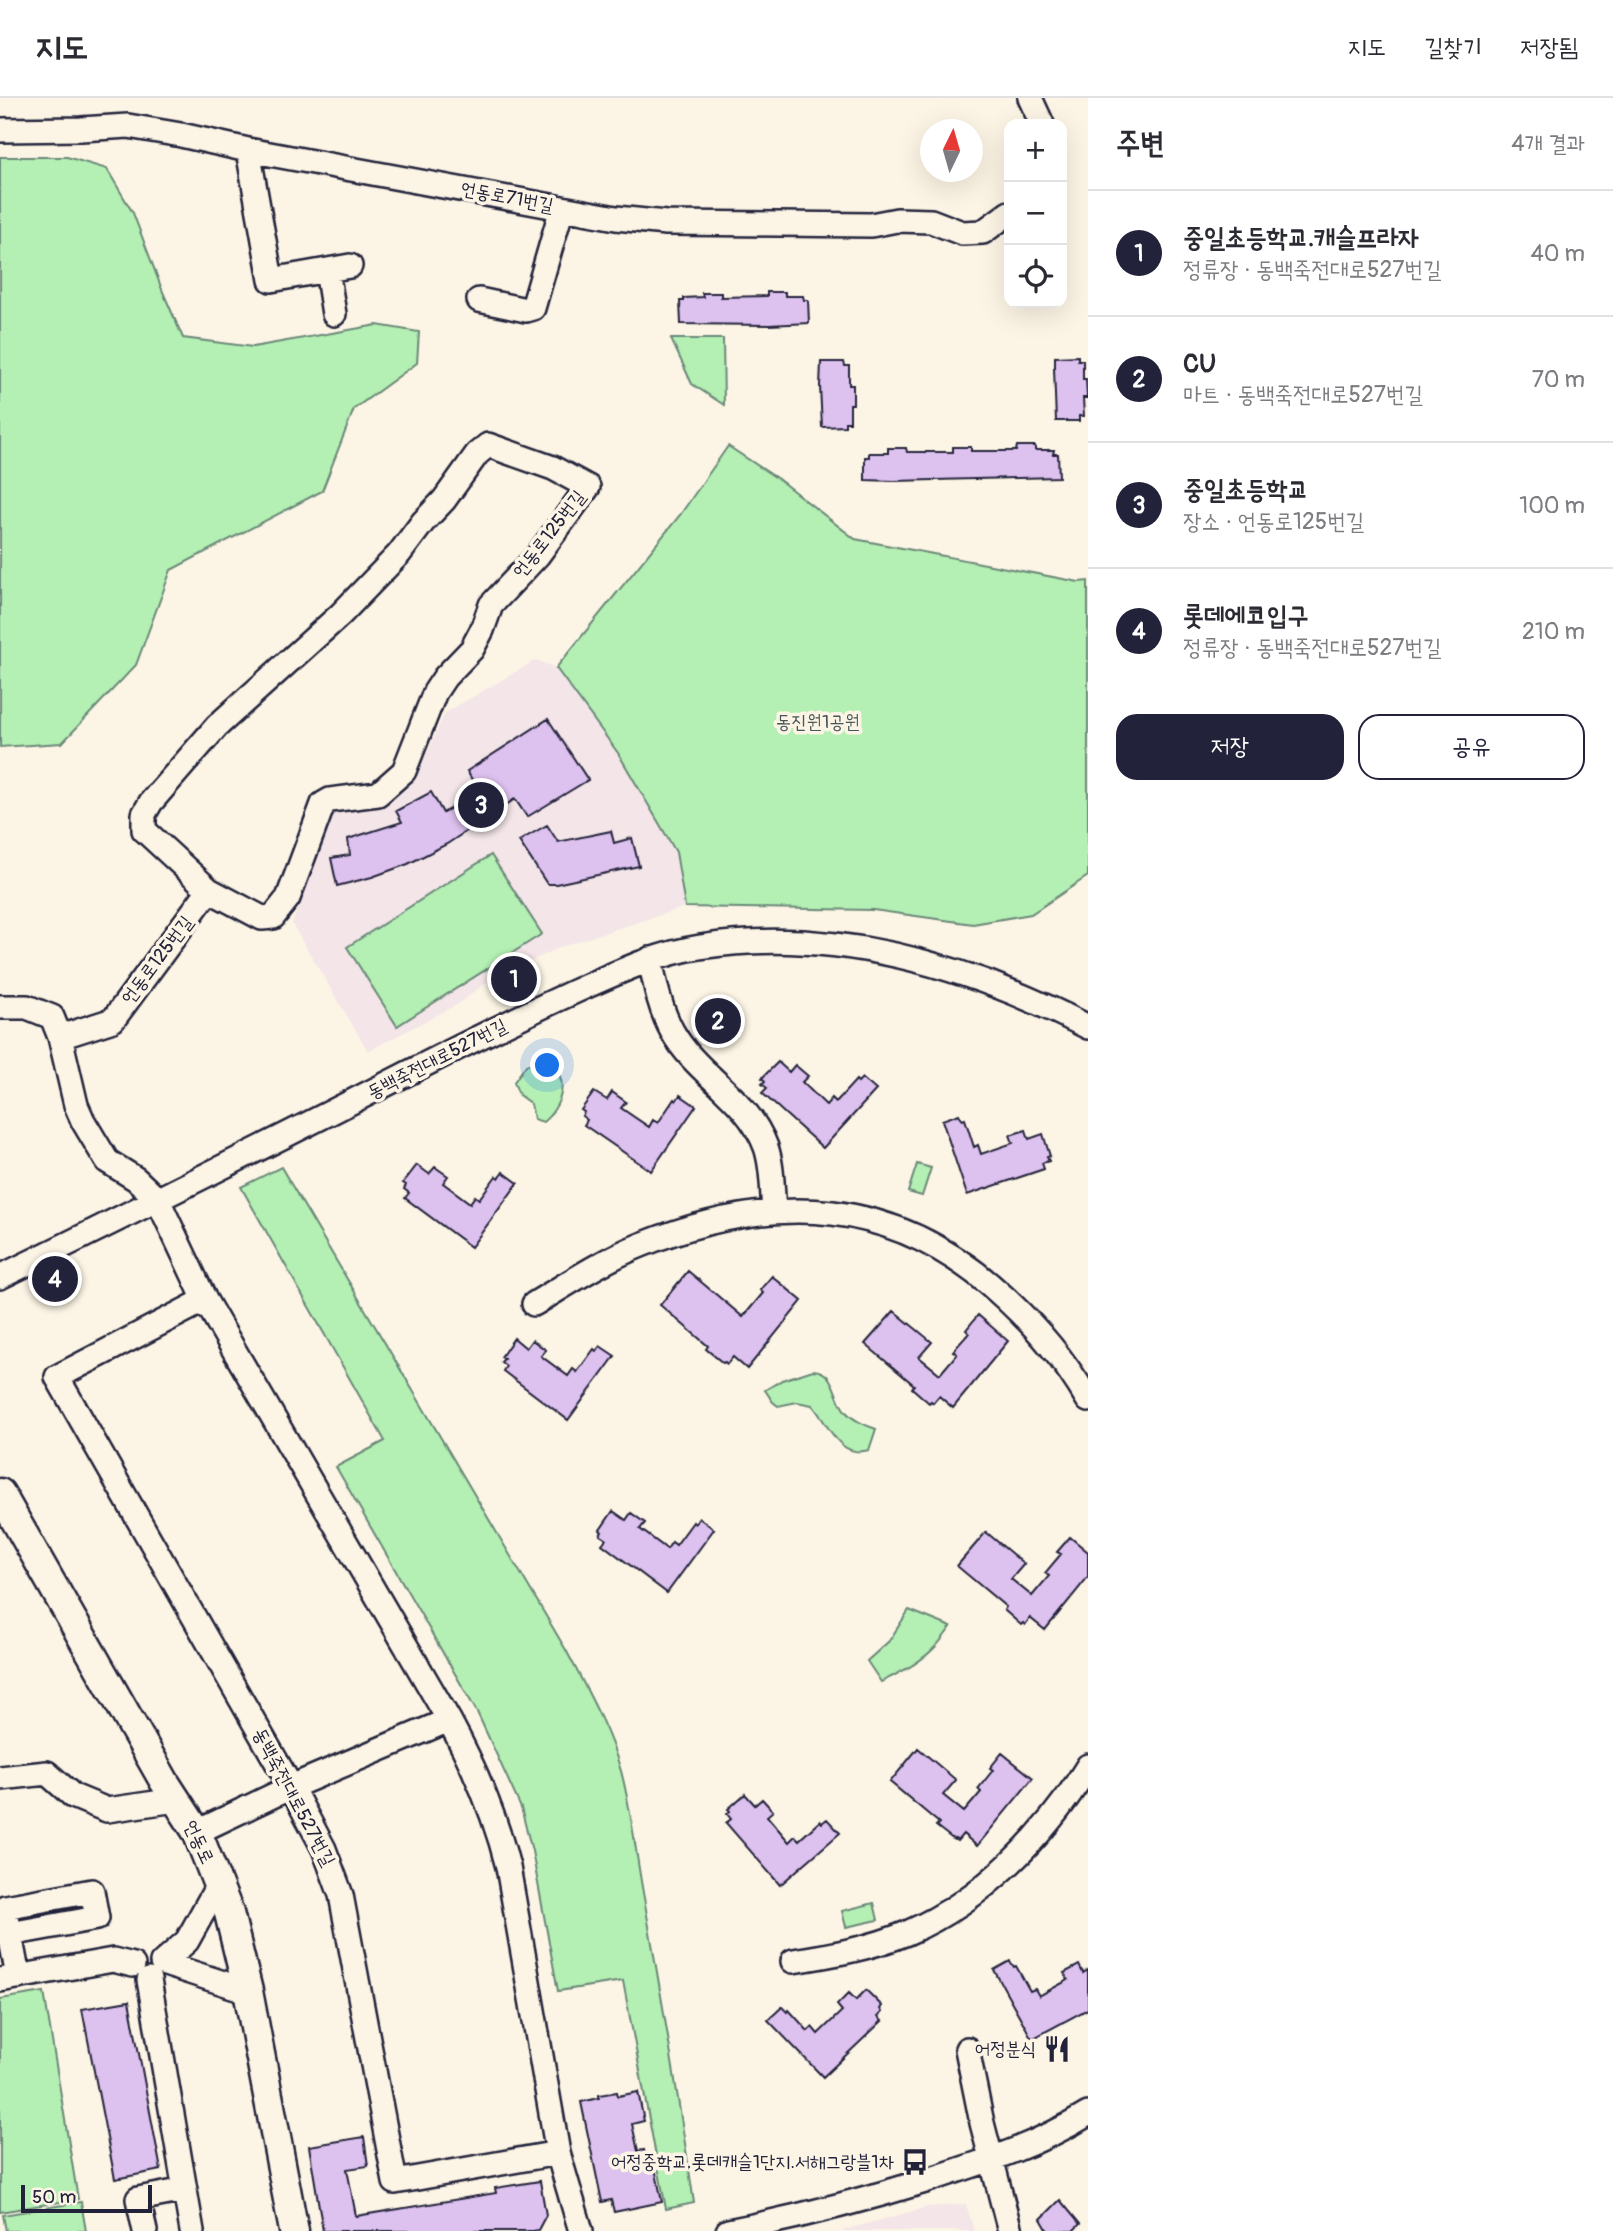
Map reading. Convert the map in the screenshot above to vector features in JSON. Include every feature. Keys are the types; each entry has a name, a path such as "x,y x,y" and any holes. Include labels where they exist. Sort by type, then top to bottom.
{"main road":[{"name":"언동로","path":"0,1493 197,1832 229,1913 248,1991 294,2231"}],"street":[{"path":"1030,98 1040,119"},
{"name":"언동로71번길","path":"0,130 128,126 616,218 666,223 871,225 897,220 931,220 962,233 983,232 1004,217"},
{"path":"248,150 271,280 338,268 334,314"},
{"path":"479,300 526,310 533,308 562,208"},
{"name":"언동로125번길","path":"488,445 553,468 588,487 538,555 491,604 472,649 445,677 435,692 404,771 378,794 330,800 323,804 288,898 273,917 262,918 209,890 144,830 144,814 160,789 217,726 340,615 444,500 477,454 488,445"},
{"name":"언동로125번길","path":"60,1037 113,1020 209,890"},
{"name":"동백죽전대로527번길","path":"0,1277 159,1200 531,1010 650,959 698,947 737,943 801,942 872,950 975,977 1047,1006 1088,1027"},
{"path":"650,959 656,989 673,1032 694,1059 741,1105 760,1134 768,1151 774,1211"},
{"path":"0,1007 27,1007 52,1017 60,1037 76,1105 83,1121 107,1161 136,1179 159,1200 205,1300 449,1720 480,1782 506,1856 558,2153 581,2231"},
{"path":"534,1304 589,1270 640,1245 710,1222 774,1211 799,1210 849,1215 877,1221 924,1239 966,1266 1038,1329 1068,1367 1088,1400"},
{"name":"동백죽전대로527번길","path":"205,1300 57,1377 291,1787 334,1871 344,1907 395,2182 558,2153"},
{"path":"197,1832 291,1787 449,1720"},
{"path":"793,1961 833,1955 904,1934 963,1903 1037,1835 1088,1766"},
{"path":"0,1778 47,1773 73,1796 107,1810 176,1800"},
{"path":"148,1969 187,1941 218,1885"},
{"path":"10,1934 9,1979 113,1960 248,1991"},
{"path":"148,1969 192,2231"},
{"path":"967,2049 982,2123 1010,2231"},
{"path":"728,2231 802,2216 992,2159 1042,2139 1088,2115"},
{"path":"145,2231 138,2199 185,2190"}],"shaded area":[{"path":"536,660 556,668 618,753 676,852 685,907 563,946 487,982 458,1004 368,1051 292,924 335,810 389,803 420,769 445,713"},
{"path":"966,2204 974,2231 840,2231 928,2207"}],"green space":[{"path":"0,157 67,157 107,169 133,213 183,338 253,347 377,325 419,332 417,363 354,409 322,491 171,570 136,665 62,743 0,747"},
{"path":"671,339 723,339 724,405 692,384"},
{"name":"동진원1공원","path":"728,446 778,479 855,539 1079,582 1088,581 1088,876 1031,914 973,924 873,910 685,907 676,852 618,753 556,668 680,515"},
{"path":"491,855 542,934 397,1026 347,947"},
{"path":"534,1062 547,1064 555,1070 562,1086 557,1105 543,1122 534,1119 531,1104 519,1095 514,1082 526,1065"},
{"path":"917,1164 931,1168 922,1196 908,1192"},
{"path":"281,1167 566,1650 610,1740 621,1771 631,1818 694,2203 666,2209 623,1981 558,1991 532,1851 521,1808 477,1712 336,1467 385,1441 241,1187"},
{"path":"813,1370 826,1375 830,1380 849,1415 876,1429 869,1450 858,1451 841,1444 812,1405 797,1402 778,1406 765,1390 782,1380"},
{"path":"909,1610 951,1627 925,1657 881,1682 867,1661 889,1641"},
{"path":"874,1903 878,1920 846,1927 842,1911"},
{"path":"44,1992 78,2199 0,2212 0,1999"},
{"path":"81,2202 86,2231 6,2231 3,2215"}],"building":[{"path":"767,292 803,296 804,300 808,300 809,323 681,324 680,301 684,301 684,298 703,297 702,293 721,293 721,297 767,296"},
{"path":"1078,356 1078,360 1083,360 1083,379 1086,379 1084,416 1079,416 1079,421 1056,421 1055,357"},
{"path":"821,362 844,362 845,366 849,366 853,404 850,404 850,422 845,422 845,426 822,427"},
{"path":"1017,446 1054,450 1053,454 1058,454 1059,477 865,480 865,457 869,457 869,453 888,453 888,448 906,448 907,452 953,452 953,447 971,447 971,451 1016,451"},
{"path":"548,719 588,780 527,817 515,799 447,844 408,864 337,886 331,858 350,855 348,839 402,822 396,811 431,792 443,813 478,790 467,771"},
{"path":"547,825 558,842 611,831 614,843 632,838 639,866 547,884 519,841"},
{"path":"778,1062 789,1072 795,1065 808,1076 802,1082 826,1105 832,1098 836,1102 856,1080 858,1082 862,1078 876,1090 823,1148 762,1093 767,1088 762,1084 765,1081 762,1078"},
{"path":"594,1092 607,1100 612,1092 626,1102 621,1108 649,1127 653,1120 658,1123 674,1099 676,1101 680,1095 696,1106 651,1171 584,1125 587,1120 582,1116 584,1112 581,1110"},
{"path":"959,1114 962,1120 965,1119 974,1147 978,1145 981,1154 1013,1143 1010,1135 1026,1130 1029,1139 1043,1134 1049,1161 1042,1163 1044,1169 967,1195 942,1120"},
{"path":"417,1165 429,1174 435,1167 448,1176 443,1183 470,1203 475,1196 479,1199 496,1176 499,1178 503,1172 518,1183 471,1247 405,1198 409,1193 404,1189 406,1185 403,1183"},
{"path":"688,1271 743,1317 763,1293 760,1290 772,1276 802,1301 747,1369 733,1357 727,1364 723,1363 706,1349 708,1346 660,1305"},
{"path":"894,1311 932,1342 919,1357 940,1374 957,1354 953,1351 969,1333 966,1330 978,1315 1008,1341 953,1408 939,1396 933,1403 929,1403 912,1388 914,1385 865,1344"},
{"path":"514,1338 526,1348 532,1340 546,1350 541,1356 568,1376 573,1369 577,1372 594,1349 596,1351 600,1346 615,1356 568,1420 503,1371 506,1366 501,1362 504,1359 501,1357"},
{"path":"613,1511 626,1520 631,1513 645,1523 640,1529 667,1549 672,1542 676,1545 699,1518 714,1529 667,1593 602,1544 606,1539 600,1535 600,1530"},
{"path":"986,1532 1024,1564 1011,1579 1032,1596 1049,1576 1045,1573 1061,1554 1057,1552 1070,1537 1088,1552 1088,1577 1045,1630 1030,1618 1025,1625 1021,1625 1004,1610 1006,1607 957,1566"},
{"path":"918,1748 956,1780 943,1795 964,1812 981,1792 978,1789 1002,1753 1033,1778 977,1846 963,1834 957,1841 936,1826 939,1823 890,1782"},
{"path":"745,1794 755,1805 762,1799 773,1811 767,1816 789,1842 795,1836 799,1840 820,1821 822,1823 827,1819 840,1833 780,1885 726,1823 731,1819 727,1814 730,1811 728,1809"},
{"path":"1010,1961 1016,1966 1030,1991 1035,1989 1039,1996 1068,1980 1064,1973 1079,1965 1083,1973 1088,1970 1088,2009 1032,2039 994,1970"},
{"path":"866,1990 882,2006 878,2017 882,2021 823,2077 768,2020 782,2007 787,2012 789,2010 808,2031 812,2027 818,2034 842,2011 837,2005 849,1993 856,2000"},
{"path":"129,2001 161,2170 115,2179 82,2009"},
{"path":"617,2092 618,2096 638,2092 644,2121 632,2124 638,2151 644,2150 647,2164 654,2163 662,2202 614,2212 611,2200 602,2202 581,2102"},
{"path":"364,2137 368,2166 347,2169 356,2216 496,2193 495,2188 540,2181 546,2215 538,2230 533,2231 323,2231 309,2146"},
{"path":"1060,2200 1080,2224 1073,2231 1048,2231 1041,2219"}],"place":[{"name":"중일초등학교","path":"481,805"},
{"name":"중일초등학교.캐슬프라자","path":"514,979"},
{"name":"CU","path":"718,1021"},
{"name":"롯데에코입구","path":"55,1279"},
{"name":"어정분식","path":"1057,2049"},
{"name":"어정중학교.롯데캐슬1단지.서해그랑블1차","path":"915,2162"}]}
